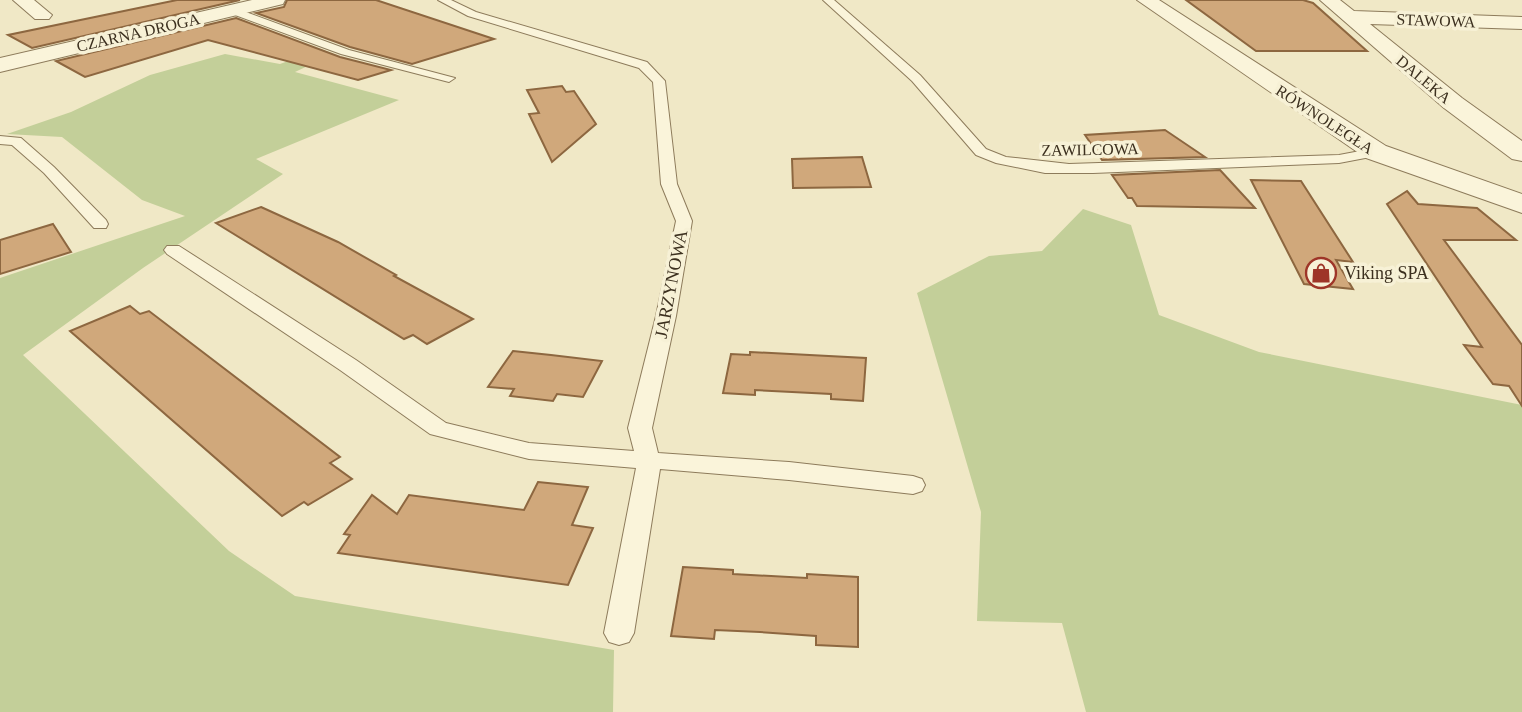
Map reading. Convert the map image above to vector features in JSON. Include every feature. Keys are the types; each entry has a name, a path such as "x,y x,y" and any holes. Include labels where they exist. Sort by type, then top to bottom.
{"street":[{"path":"22,0 42,15"},
{"name":"CZARNA DROGA","path":"0,65 276,0"},
{"name":"RÓWNOLEGŁA","path":"1146,0 1376,152 1522,204"},
{"name":"DALEKA","path":"1329,0 1453,103 1522,153"},
{"name":"STAWOWA","path":"1349,17 1522,23"}],"lane":[{"name":"JARZYNOWA","path":"443,0 472,14 643,65 659,81 669,184 684,221 666,316 640,428 649,462 619,633"},
{"name":"ZAWILCOWA","path":"828,0 916,78 981,152 992,158 1032,167 1090,168 1339,159 1376,152"},
{"path":"231,10 345,52 449,78"},
{"path":"0,140 16,141 49,170 100,224"},
{"path":"173,250 348,365 438,429 529,451 789,471 913,485"}],"green space":[{"path":"321,49 333,54 295,72 399,100 256,159 283,174 143,268 23,355 229,551 295,596 614,650 613,712 0,712 0,278 185,216 142,200 62,137 7,134 71,112 150,75 225,54 280,64"},
{"path":"1083,209 1131,225 1159,315 1259,352 1522,405 1522,712 1086,712 1062,623 977,621 981,512 917,293 989,256 1042,251"}],"building":[{"path":"177,0 240,0 32,48 8,35"},
{"path":"287,0 376,0 494,39 412,64 350,47 256,13 284,7"},
{"path":"1186,0 1303,0 1313,3 1367,51 1256,51"},
{"path":"236,18 340,57 391,70 358,80 208,40 85,77 56,61"},
{"path":"562,86 566,92 574,91 596,124 552,162 529,114 539,113 527,90"},
{"path":"1165,130 1205,157 1102,160 1085,135"},
{"path":"862,157 871,187 793,188 792,159"},
{"path":"1220,170 1255,208 1137,206 1112,175"},
{"path":"1251,180 1301,181 1353,262 1336,260 1353,289 1304,284"},
{"path":"1407,191 1418,204 1477,208 1516,240 1444,240 1522,345 1522,406 1509,386 1493,384 1464,345 1482,347 1387,204"},
{"path":"261,207 338,242 473,319 427,344 413,335 404,339 216,223"},
{"path":"53,224 71,252 0,274 0,240"},
{"path":"130,306 140,314 149,311 340,457 330,463 352,479 308,505 304,502 282,516 70,331"},
{"path":"513,351 602,361 583,397 557,394 553,401 510,396 514,389 488,387"},
{"path":"750,352 866,358 863,401 831,399 831,394 755,390 755,395 723,393 731,354 750,355"},
{"path":"538,482 588,487 572,525 593,528 568,585 338,553 350,535 344,534 372,495 397,514 409,495 524,510"},
{"path":"683,567 733,570 733,574 807,578 807,574 858,577 858,647 816,645 816,636 760,632 715,630 714,639 671,636"}],"place":[{"name":"Viking SPA","path":"1321,273"}]}
